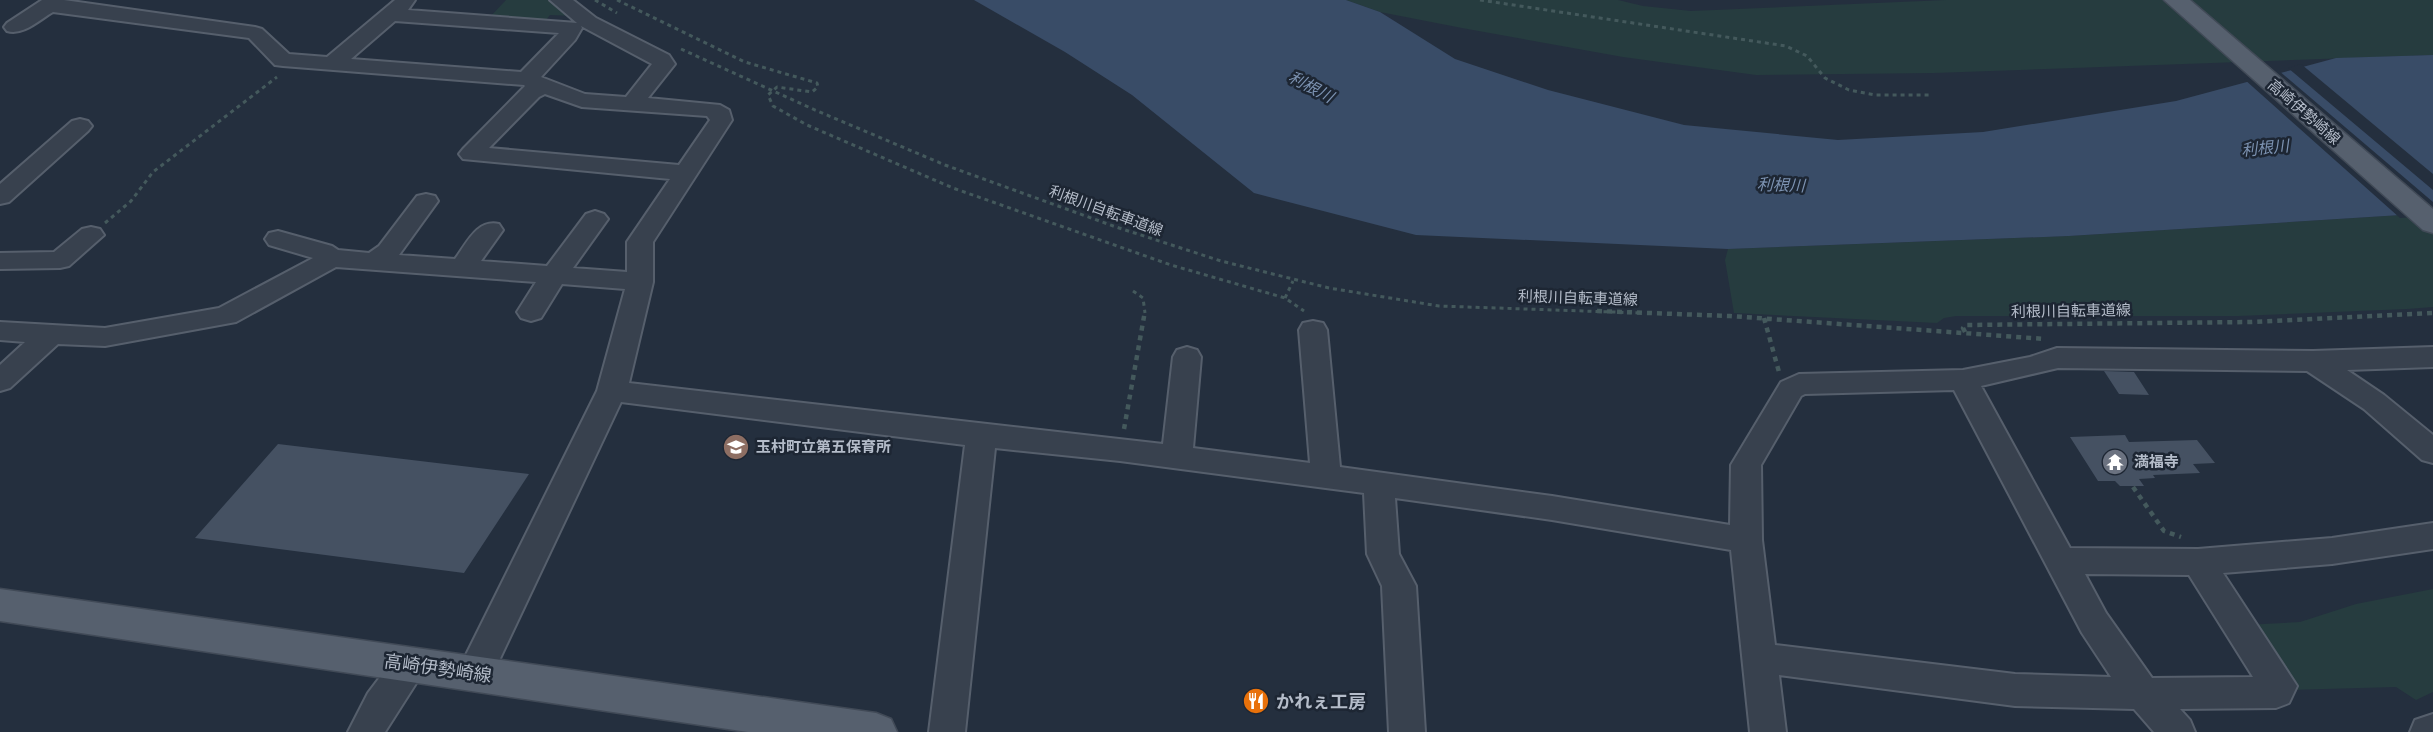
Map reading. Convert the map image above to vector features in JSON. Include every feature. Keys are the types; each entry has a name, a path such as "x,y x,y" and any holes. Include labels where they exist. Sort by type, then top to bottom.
{"main road":[{"name":"高崎伊勢崎線","path":"2176,0 2433,225"},
{"name":"高崎伊勢崎線","path":"0,605 876,732"}],"street":[{"path":"332,64 408,0"},
{"path":"560,0 581,25"},
{"path":"14,27 51,3 255,33 283,60 534,82 582,100 712,110 721,115 721,120 640,242 640,282 612,391 475,673"},
{"path":"392,15 581,25 662,60 664,64 632,104"},
{"path":"581,25 568,36 534,82 531,92 471,154 686,173"},
{"path":"0,197 80,126"},
{"path":"375,261 388,252 426,201"},
{"path":"531,312 595,219"},
{"path":"464,267 490,230"},
{"path":"0,261 60,260 91,235"},
{"path":"278,239 323,252 332,258 640,282"},
{"path":"0,331 105,337 226,316 332,258"},
{"path":"1313,330 1325,464 1324,476"},
{"path":"0,381 51,334"},
{"path":"1177,458 1187,357"},
{"path":"1768,732 1746,540 1746,465 1791,389 1806,382 1963,380 2032,366 2057,358 2313,361 2433,357"},
{"path":"2313,361 2374,402 2433,452"},
{"path":"1963,380 2094,623 2128,676 2177,732"},
{"path":"612,391 1324,476 1529,505 1746,540"},
{"path":"948,732 981,436"},
{"path":"1383,484 1379,497 1383,554 1399,586 1407,732"},
{"path":"2062,561 2198,562 2331,550 2433,536"},
{"path":"1761,658 2014,690 2143,694 2276,692 2279,686 2198,562"},
{"path":"366,732 381,704 411,663"},
{"path":"2428,732 2433,730"}],"path":[{"path":"617,0 745,62 817,82 818,87 812,92 785,86 771,91 768,95 773,106 788,115 953,188 1182,269 1285,298 1304,311 1313,330"},
{"path":"1480,0 1786,46 1806,55 1817,72 1827,79 1855,92 1887,96 1929,95"},
{"path":"91,235 131,201 153,172 297,62"},
{"name":"利根川自転車道線","path":"750,81 911,153 1180,250 1293,281 1382,299 1439,306 1584,309 1764,318 1965,332 1963,328 1966,325 2250,322 2433,313"},
{"path":"1285,298 1293,281"},
{"path":"1120,450 1146,312 1143,298 1133,291"},
{"path":"1764,318 1779,373 1791,389"},
{"path":"2133,487 2164,531 2180,536 2198,562"}],"green space":[{"path":"506,0 552,0 575,16 550,15 545,21 490,17"},
{"path":"1346,0 1618,0 1643,6 1691,11 1946,0 2433,0 2433,55 1934,73 1756,75 1623,57 1462,28 1380,12"},
{"path":"2433,213 2433,307 2407,309 2239,316 1956,316 1944,318 1937,323 1734,313 1725,260 1728,249 2069,236"},
{"path":"2433,589 2433,692 2416,700 2396,687 2288,690 2244,625 2300,622 2356,604"}],"water":[{"name":"利根川","path":"974,0 1346,0 1380,12 1455,59 1548,90 1684,125 1838,140 1983,132 2176,101 2336,58 2433,55 2433,213 2069,236 1728,249 1416,235 1254,193 1132,95 1065,52"}],"pier":[{"path":"2301,64 2433,174 2433,190 2288,68"},
{"path":"2278,70 2433,202 2433,216 2400,218 2244,79"}],"building":[{"path":"2104,371 2134,372 2149,395 2119,394"},
{"path":"2125,435 2129,442 2197,440 2215,463 2193,464 2200,473 2153,475 2155,478 2139,479 2144,486 2120,486 2115,481 2098,481 2070,437"},
{"path":"278,444 529,474 464,573 195,538"}],"place":[{"name":"玉村町立第五保育所","path":"736,447"},
{"name":"満福寺","path":"2115,462"},
{"name":"かれぇ工房","path":"1256,701"}]}
